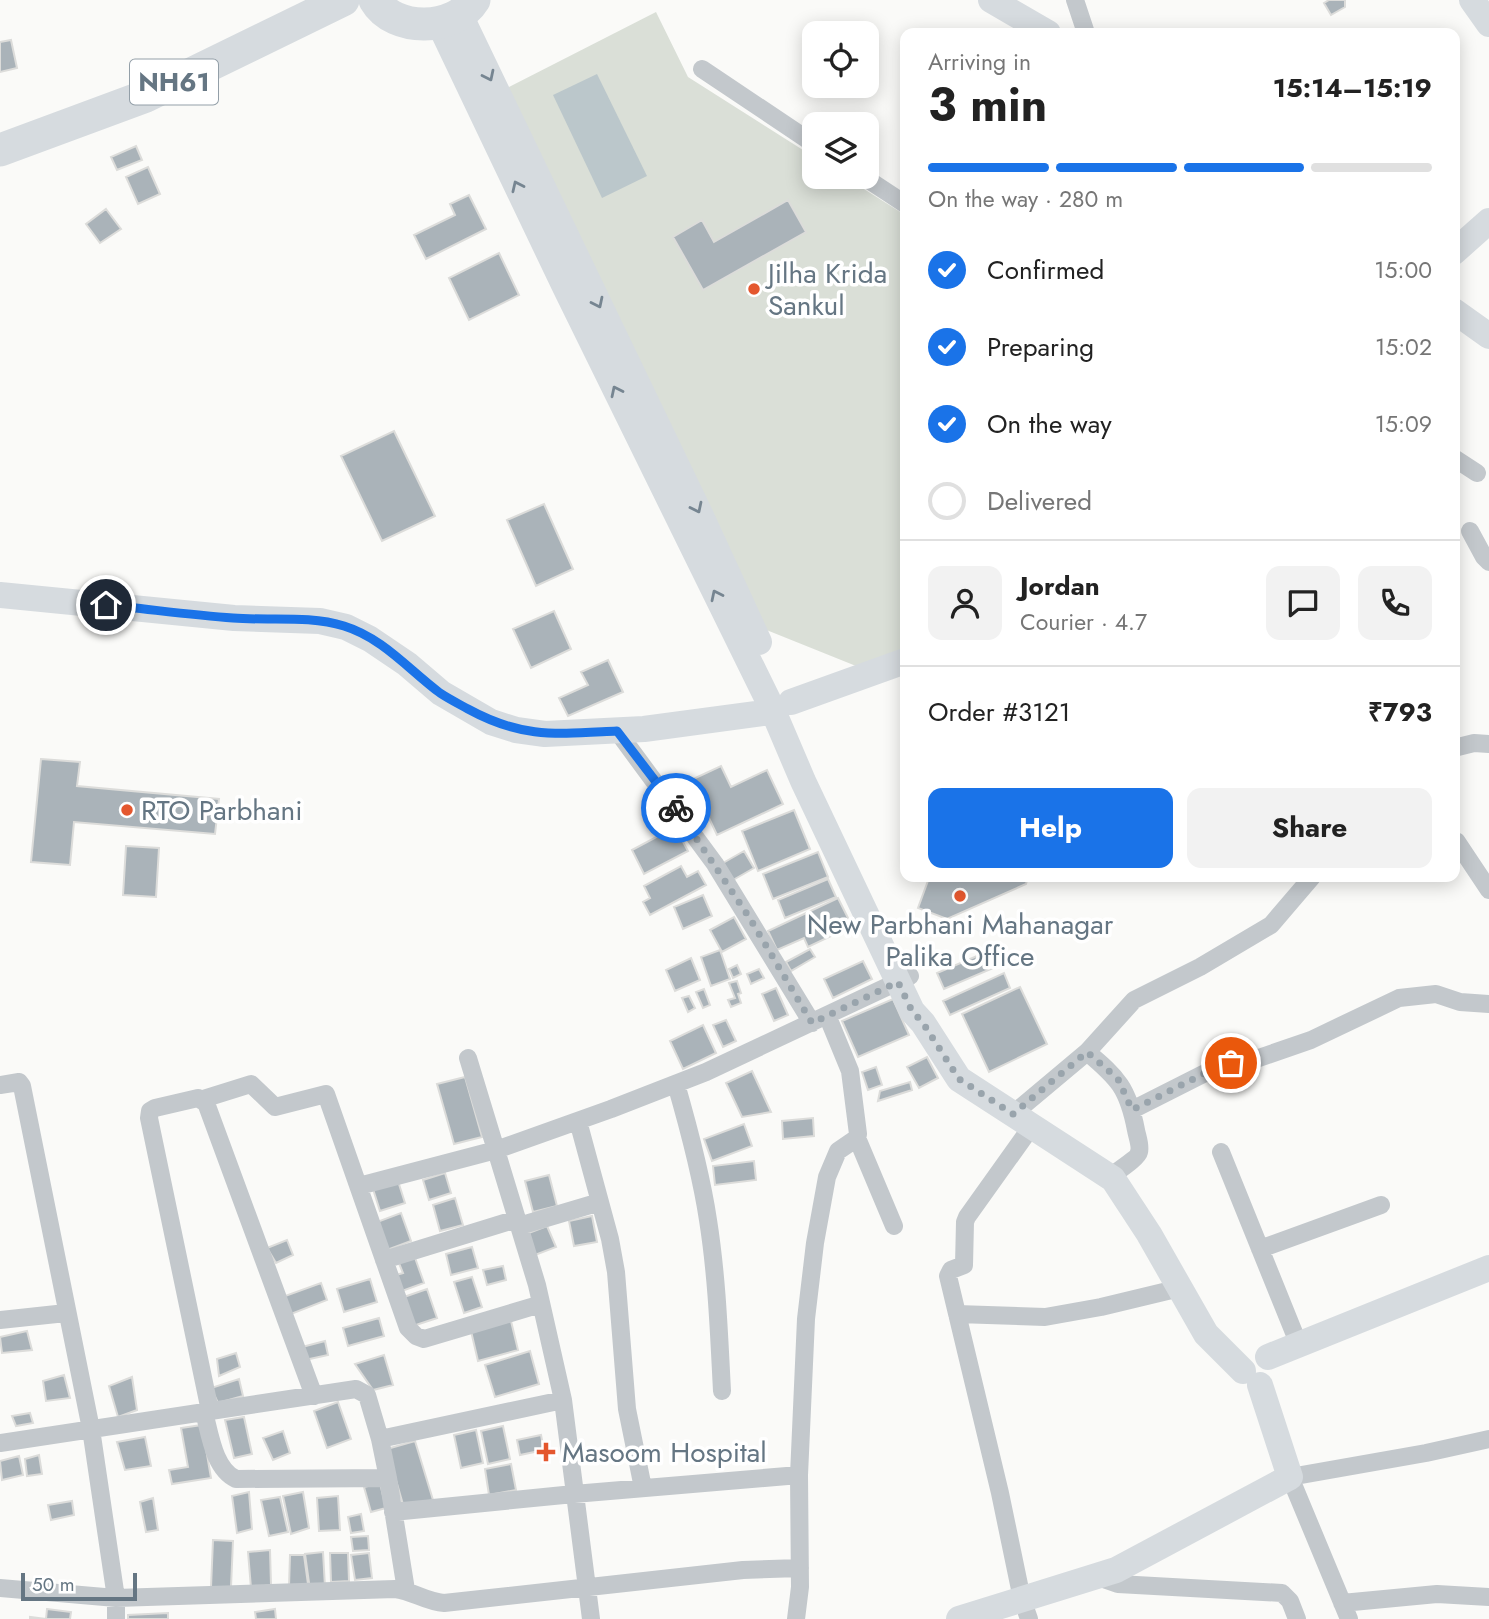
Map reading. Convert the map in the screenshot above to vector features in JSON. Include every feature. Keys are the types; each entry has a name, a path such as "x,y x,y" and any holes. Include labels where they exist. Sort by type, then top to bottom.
{"highway":[{"name":"NH61","path":"0,150 146,96 343,0"},
{"path":"375,0 378,6 395,17 423,24 457,12"}],"street":[{"path":"991,0 1039,28"},
{"path":"1074,0 1084,28"},
{"path":"1472,0 1489,24"},
{"path":"457,12 568,268 779,708 904,979 921,1000 923,1023 959,1079 1110,1177 1149,1234 1206,1334 1252,1378"},
{"path":"702,69 802,136"},
{"path":"879,187 900,201"},
{"path":"1460,247 1489,220"},
{"path":"1460,315 1489,336"},
{"path":"1460,462 1477,473"},
{"path":"1470,531 1489,562"},
{"path":"0,594 234,618 320,621 346,627 370,639 407,664 441,693 491,722 516,730 545,734 644,730 779,708 900,663"},
{"path":"617,731 715,864 820,1019 850,1071 857,1138 894,1226"},
{"path":"1460,746 1474,743 1489,744"},
{"path":"1460,846 1489,890"},
{"path":"1026,1609 948,1276 951,1270 964,1265 965,1223 1022,1120 1134,1000 1200,967 1276,922 1308,882"},
{"path":"359,1186 496,1150 676,1084 904,979"},
{"path":"1132,1110 1221,1065 1253,1060 1311,1040 1399,998 1436,994 1460,1002 1489,1004"},
{"path":"1087,1052 1118,1079 1132,1110 1139,1153 1110,1177"},
{"path":"468,1058 541,1304 563,1400 591,1619"},
{"path":"0,1085 19,1082 22,1087 91,1429 116,1598 116,1619"},
{"path":"388,1478 236,1479 229,1477 220,1466 149,1118 150,1111 251,1084 275,1107 326,1094 408,1328 416,1336 424,1339 541,1304"},
{"path":"676,1084 696,1158 708,1219 717,1290 722,1391"},
{"path":"203,1099 314,1396"},
{"path":"578,1121 615,1272 627,1409 643,1488"},
{"path":"796,1619 800,1569 799,1475 806,1319 827,1177 838,1151 857,1138"},
{"path":"1221,1152 1299,1345"},
{"path":"384,1260 600,1202"},
{"path":"1260,1249 1381,1205"},
{"path":"1489,1268 1268,1357 1263,1354 1251,1355 1244,1365 1252,1378 1345,1611 1437,1594 1489,1597"},
{"path":"957,1314 1045,1317 1180,1288"},
{"path":"0,1320 66,1313"},
{"path":"0,1443 362,1391 367,1395 380,1440 406,1590"},
{"path":"380,1440 563,1400"},
{"path":"959,1619 1026,1609 1095,1576 1116,1570 1290,1477 1489,1439"},
{"path":"393,1512 799,1475"},
{"path":"0,1588 116,1598 406,1590 444,1603 752,1569 800,1569"},
{"path":"1095,1576 1118,1584 1282,1593 1290,1601 1297,1619"}],"shaded area":[{"name":"Jilha Krida Sankul","path":"656,12 688,77 802,149 802,189 864,189 900,212 900,650 861,668 764,629 507,88"},
{"path":"597,74 647,176 602,198 553,95"}],"building":[{"path":"1329,0 1345,0 1345,7 1331,15 1324,3"},
{"path":"11,40 17,68 0,72 0,42"},
{"path":"136,146 142,160 117,170 111,157"},
{"path":"148,167 160,194 138,204 126,177"},
{"path":"469,195 486,229 426,259 414,235 455,215 450,204"},
{"path":"788,200 806,232 703,290 673,237 702,220 714,242"},
{"path":"106,209 121,229 100,243 86,224"},
{"path":"499,253 519,295 469,320 449,278"},
{"path":"394,431 435,516 382,541 341,456"},
{"path":"544,504 573,569 536,586 507,520"},
{"path":"554,611 571,649 531,668 513,629"},
{"path":"608,660 623,692 568,716 559,698 588,685 581,672"},
{"name":"RTO Parbhani","path":"41,759 80,762 77,786 219,799 215,834 74,822 70,865 31,862"},
{"path":"721,766 731,787 767,770 783,804 717,835 691,780"},
{"path":"794,810 810,849 758,871 742,831"},
{"path":"675,827 688,851 644,874 632,850"},
{"name":"RTO Parbhani","path":"126,846 159,848 156,897 123,895"},
{"path":"744,851 754,868 733,880 723,863"},
{"path":"818,852 828,877 773,899 763,874"},
{"path":"681,866 687,877 698,871 706,885 650,915 643,902 650,898 644,886"},
{"path":"828,879 836,897 785,918 778,900"},
{"name":"New Parbhani Mahanagar Palika Office","path":"928,882 1027,882 947,919 918,908"},
{"path":"703,895 712,916 683,929 674,907"},
{"path":"838,898 852,926 808,947 804,938 777,950 768,931"},
{"path":"734,917 746,939 722,952 710,930"},
{"path":"998,947 1005,963 944,989 937,973"},
{"path":"810,949 815,957 791,971 786,962"},
{"path":"720,950 730,979 711,986 701,957"},
{"path":"691,958 700,980 675,991 666,970"},
{"path":"863,961 872,979 833,998 824,979"},
{"path":"737,965 741,974 733,978 729,969"},
{"path":"759,969 764,978 751,984 747,974"},
{"path":"1004,973 1010,988 950,1015 943,1001"},
{"path":"737,981 741,1003 731,1007 728,1000 735,998 729,983"},
{"path":"1020,987 1047,1044 989,1072 962,1014"},
{"path":"776,988 788,1015 774,1021 762,994"},
{"path":"704,989 710,1005 703,1008 696,992"},
{"path":"689,996 695,1008 688,1012 682,998"},
{"path":"893,999 909,1035 858,1057 842,1021"},
{"path":"726,1020 736,1041 723,1047 713,1025"},
{"path":"703,1025 716,1053 683,1069 670,1041"},
{"path":"927,1057 938,1078 919,1088 907,1067"},
{"path":"876,1067 882,1085 868,1090 862,1072"},
{"path":"752,1071 771,1112 742,1117 726,1083"},
{"path":"465,1077 482,1137 454,1144 437,1084"},
{"path":"910,1082 912,1090 878,1101 880,1091"},
{"path":"813,1118 814,1136 783,1139 782,1121"},
{"path":"744,1124 752,1146 712,1161 704,1139"},
{"path":"754,1161 756,1180 715,1185 713,1166"},
{"path":"445,1173 451,1193 429,1200 423,1180"},
{"path":"549,1175 557,1206 533,1212 525,1181"},
{"path":"398,1181 405,1203 380,1211 373,1189"},
{"path":"455,1198 463,1225 440,1231 433,1205"},
{"path":"401,1213 411,1241 387,1250 377,1222"},
{"path":"592,1216 597,1242 574,1246 569,1221"},
{"path":"547,1226 556,1247 535,1255 526,1234"},
{"path":"287,1240 293,1255 276,1263 267,1248"},
{"path":"472,1247 478,1268 451,1275 446,1254"},
{"path":"414,1255 424,1283 402,1291 396,1275 403,1273 398,1261"},
{"path":"503,1266 506,1280 487,1285 483,1270"},
{"path":"472,1277 482,1307 464,1313 454,1282"},
{"path":"370,1279 377,1302 344,1312 337,1289"},
{"path":"321,1283 327,1300 291,1314 285,1296"},
{"path":"427,1289 437,1318 413,1326 404,1297"},
{"path":"379,1318 384,1336 348,1346 343,1328"},
{"path":"511,1321 518,1350 478,1361 471,1331"},
{"path":"27,1331 32,1350 2,1353 0,1337"},
{"path":"325,1341 328,1355 305,1360 302,1347"},
{"path":"530,1351 539,1384 495,1397 485,1365"},
{"path":"236,1353 240,1367 219,1376 217,1359"},
{"path":"384,1355 393,1385 373,1390 355,1364"},
{"path":"64,1375 70,1398 46,1401 43,1381"},
{"path":"132,1377 137,1410 118,1417 109,1386"},
{"path":"239,1379 243,1396 218,1403 211,1388"},
{"path":"338,1402 351,1439 327,1448 314,1411"},
{"path":"30,1413 33,1423 16,1426 12,1416"},
{"path":"244,1417 252,1454 234,1458 225,1420"},
{"path":"202,1425 211,1478 172,1484 169,1470 188,1467 181,1428"},
{"path":"503,1426 510,1459 488,1464 481,1431"},
{"path":"476,1430 483,1463 461,1468 454,1435"},
{"path":"283,1431 290,1453 273,1460 263,1438"},
{"path":"541,1435 544,1450 520,1455 517,1440"},
{"path":"145,1437 151,1466 125,1470 117,1442"},
{"path":"415,1441 433,1500 404,1508 387,1449"},
{"path":"39,1455 42,1474 27,1476 25,1459"},
{"path":"19,1456 23,1475 2,1480 0,1461"},
{"path":"511,1464 516,1490 489,1495 485,1469"},
{"path":"380,1483 386,1508 371,1512 364,1487"},
{"path":"249,1492 252,1529 237,1533 232,1496"},
{"path":"303,1492 309,1528 291,1534 283,1496"},
{"path":"338,1496 340,1530 319,1531 317,1498"},
{"path":"280,1497 288,1532 269,1536 261,1500"},
{"path":"153,1498 158,1530 146,1532 140,1502"},
{"path":"72,1501 74,1515 51,1520 48,1505"},
{"path":"361,1514 364,1531 351,1533 348,1517"},
{"path":"368,1536 369,1550 353,1551 351,1537"},
{"path":"213,1540 233,1541 231,1587 211,1587"},
{"path":"270,1550 271,1585 251,1588 248,1552"},
{"path":"323,1552 325,1587 310,1590 305,1554"},
{"path":"330,1553 348,1553 349,1581 331,1582"},
{"path":"369,1553 372,1578 355,1580 351,1555"},
{"path":"290,1555 304,1555 308,1584 289,1587"},
{"path":"47,1609 71,1612 70,1619 46,1619"},
{"path":"275,1609 276,1619 256,1619 255,1612"},
{"path":"168,1613 168,1619 128,1619 128,1615"}],"way so far":[{"path":"676,808 749,917 812,1023 898,982 912,1011 923,1023 959,1079 1013,1114 1087,1052 1118,1079 1132,1110 1221,1065 1231,1063"}],"place":[{"name":"Jilha Krida Sankul","path":"754,289"},
{"name":"RTO Parbhani","path":"127,810"},
{"name":"New Parbhani Mahanagar Palika Office","path":"960,896"},
{"name":"Masoom Hospital","path":"546,1452"}],"route":[{"path":"106,605 234,618 320,621 346,627 370,639 407,664 441,693 491,722 516,730 545,734 617,731 676,808"}]}
